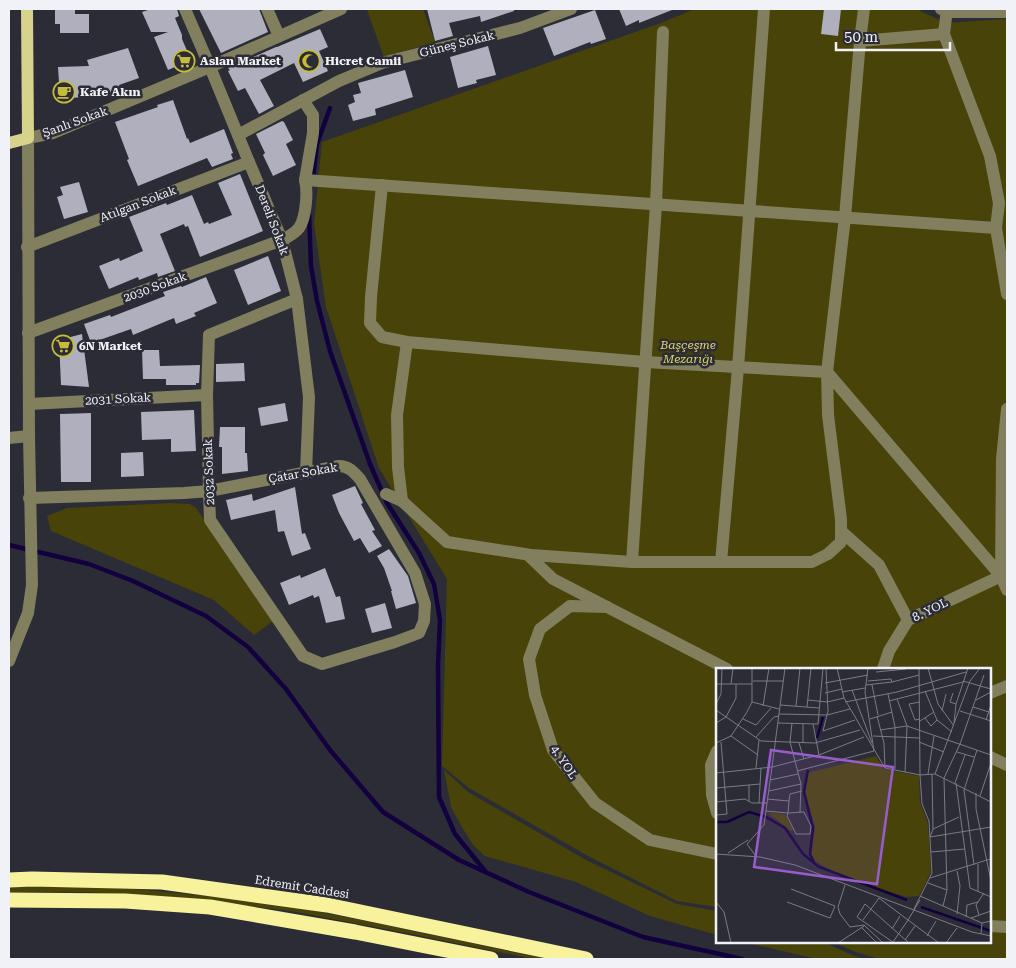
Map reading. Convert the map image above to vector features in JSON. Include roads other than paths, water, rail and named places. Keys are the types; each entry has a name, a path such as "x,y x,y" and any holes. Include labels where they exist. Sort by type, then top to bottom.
{"highway":[{"name":"Edremit Caddesi","path":"9,880 162,882 327,905 586,959"},
{"path":"9,900 126,901 210,907 355,932 491,959"}],"main road":[{"path":"9,143 28,138 27,9"}],"street":[{"name":"Dereli Sokak","path":"185,9 282,240 297,299 309,397 306,473"},
{"path":"267,9 279,36"},
{"name":"Şanlı Sokak","path":"28,138 53,133 341,9"},
{"name":"Güneş Sokak","path":"238,135 339,81 382,63 520,28 571,9"},
{"path":"721,562 738,368 764,9"},
{"path":"386,494 402,501 447,542 528,555 632,562 812,562 828,554 840,542 841,519 828,416 828,372 845,218 864,9"},
{"path":"1007,12 945,10 944,34 990,156 1000,203 996,228 1005,266 1007,294"},
{"path":"632,562 656,204 663,32"},
{"path":"860,41 944,34"},
{"name":"2030 Sokak","path":"28,333 282,240 298,230 303,220 307,187 311,180 313,115 304,100"},
{"path":"9,661 28,614 32,585 28,436 28,138"},
{"name":"Atılgan Sokak","path":"27,247 249,162"},
{"path":"311,180 996,228"},
{"path":"382,185 370,323 382,337 407,342 645,362 828,372 1001,576 1007,590"},
{"name":"2032 Sokak","path":"297,299 209,335 206,394 208,491 210,520 303,656 322,664"},
{"path":"402,501 398,467 397,415 407,342"},
{"name":"2031 Sokak","path":"29,404 206,394"},
{"path":"1001,576 1002,459 1007,409"},
{"path":"9,438 28,436"},
{"name":"Çatar Sokak","path":"29,498 208,491 345,466 360,479 415,573 425,604 424,621 419,633 322,664"},
{"path":"840,530 879,565 908,620"},
{"path":"528,555 553,579 725,668"},
{"name":"8. YOL","path":"883,668 889,651 908,620 1001,576"},
{"name":"4. YOL","path":"607,607 570,606 540,629 529,659 536,695 553,750 595,803 650,840 716,854"},
{"path":"991,693 1007,686"},
{"path":"716,753 711,765 712,795 716,809"},
{"path":"991,757 1007,765"},
{"path":"9,874 32,879"},
{"path":"991,926 1007,927"}],"waterway":[{"path":"313,179 317,144 330,108"},
{"path":"309,214 311,266 317,301 330,351 370,464 387,503 419,553 434,584 440,620 438,665 439,797 455,834 485,871"},
{"path":"9,545 89,564 133,581 206,616 248,647 286,689 330,750 383,812 459,860 529,892 643,937 742,959"}],"place":[{"name":"Aslan Market","path":"184,61"},
{"name":"Hicret Camii","path":"309,61"},
{"name":"Kafe Akın","path":"64,92"},
{"name":"6N Market","path":"63,346"}],"park label":[{"name":"Başçeşme Mezarığı","path":"688,352"}]}
